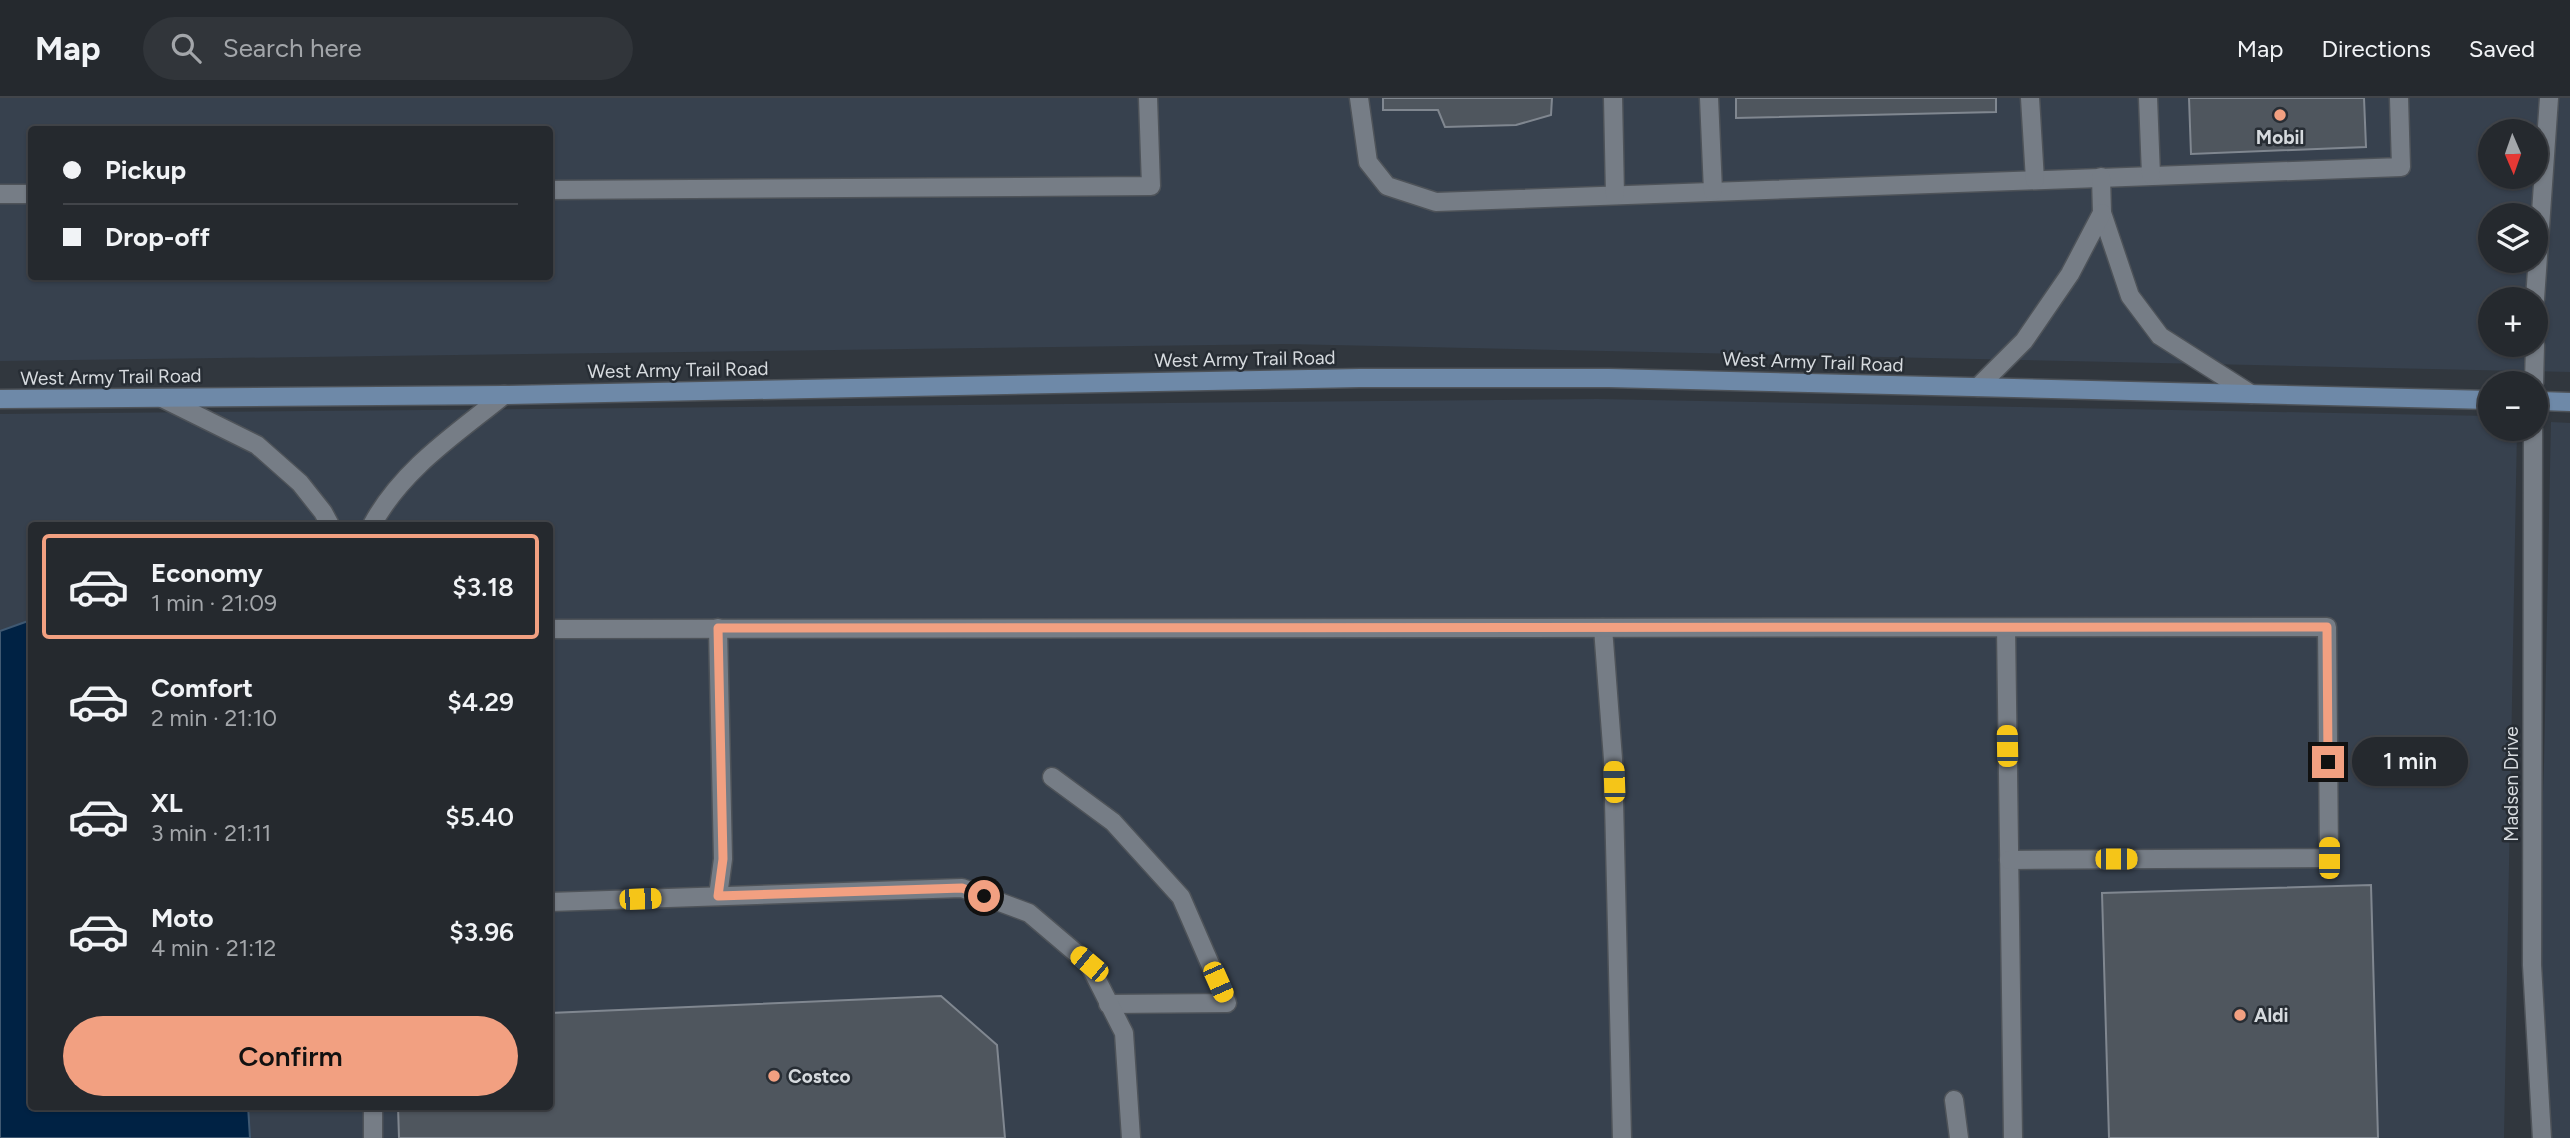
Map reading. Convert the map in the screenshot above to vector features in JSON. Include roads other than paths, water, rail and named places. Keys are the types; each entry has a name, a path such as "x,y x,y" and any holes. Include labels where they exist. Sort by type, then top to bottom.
{"main road":[{"name":"West Army Trail Road","path":"0,399 504,395 1360,378 1609,378 2478,400"},
{"path":"2548,401 2570,402"}],"street":[{"path":"553,190 1151,186 1148,98"},
{"path":"1359,98 1368,162 1387,186 1436,202 2401,167 2399,98"},
{"path":"1613,98 1615,195"},
{"path":"1709,98 1713,191"},
{"path":"2030,98 2035,180"},
{"path":"2148,98 2151,176"},
{"path":"2536,287 2549,98"},
{"path":"2101,177 2102,213 2130,296 2160,336 2251,394"},
{"path":"0,194 28,194"},
{"path":"1978,387 2024,341 2070,274 2102,213"},
{"path":"374,522 392,494 414,469 504,395"},
{"path":"162,398 257,445 300,483 328,522"},
{"name":"Madsen Drive","path":"2533,441 2532,965 2542,1138"},
{"path":"553,629 2327,627 2329,858 2009,860"},
{"path":"718,628 723,859 718,896"},
{"path":"1603,628 1613,759 1622,1138"},
{"path":"2006,628 2013,1138"},
{"path":"1052,777 1113,822 1181,897 1227,1003 1108,1004"},
{"path":"553,902 962,888 1029,913 1089,964 1124,1033 1131,1138"},
{"path":"1954,1100 1959,1138"},
{"path":"373,1110 373,1138"}],"water":[{"path":"28,621 28,1110 248,1110 250,1138 0,1138 0,631"}],"place":[{"name":"Mobil","path":"2280,115"},
{"name":"Aldi","path":"2240,1015"},
{"name":"Costco","path":"774,1076"}]}
